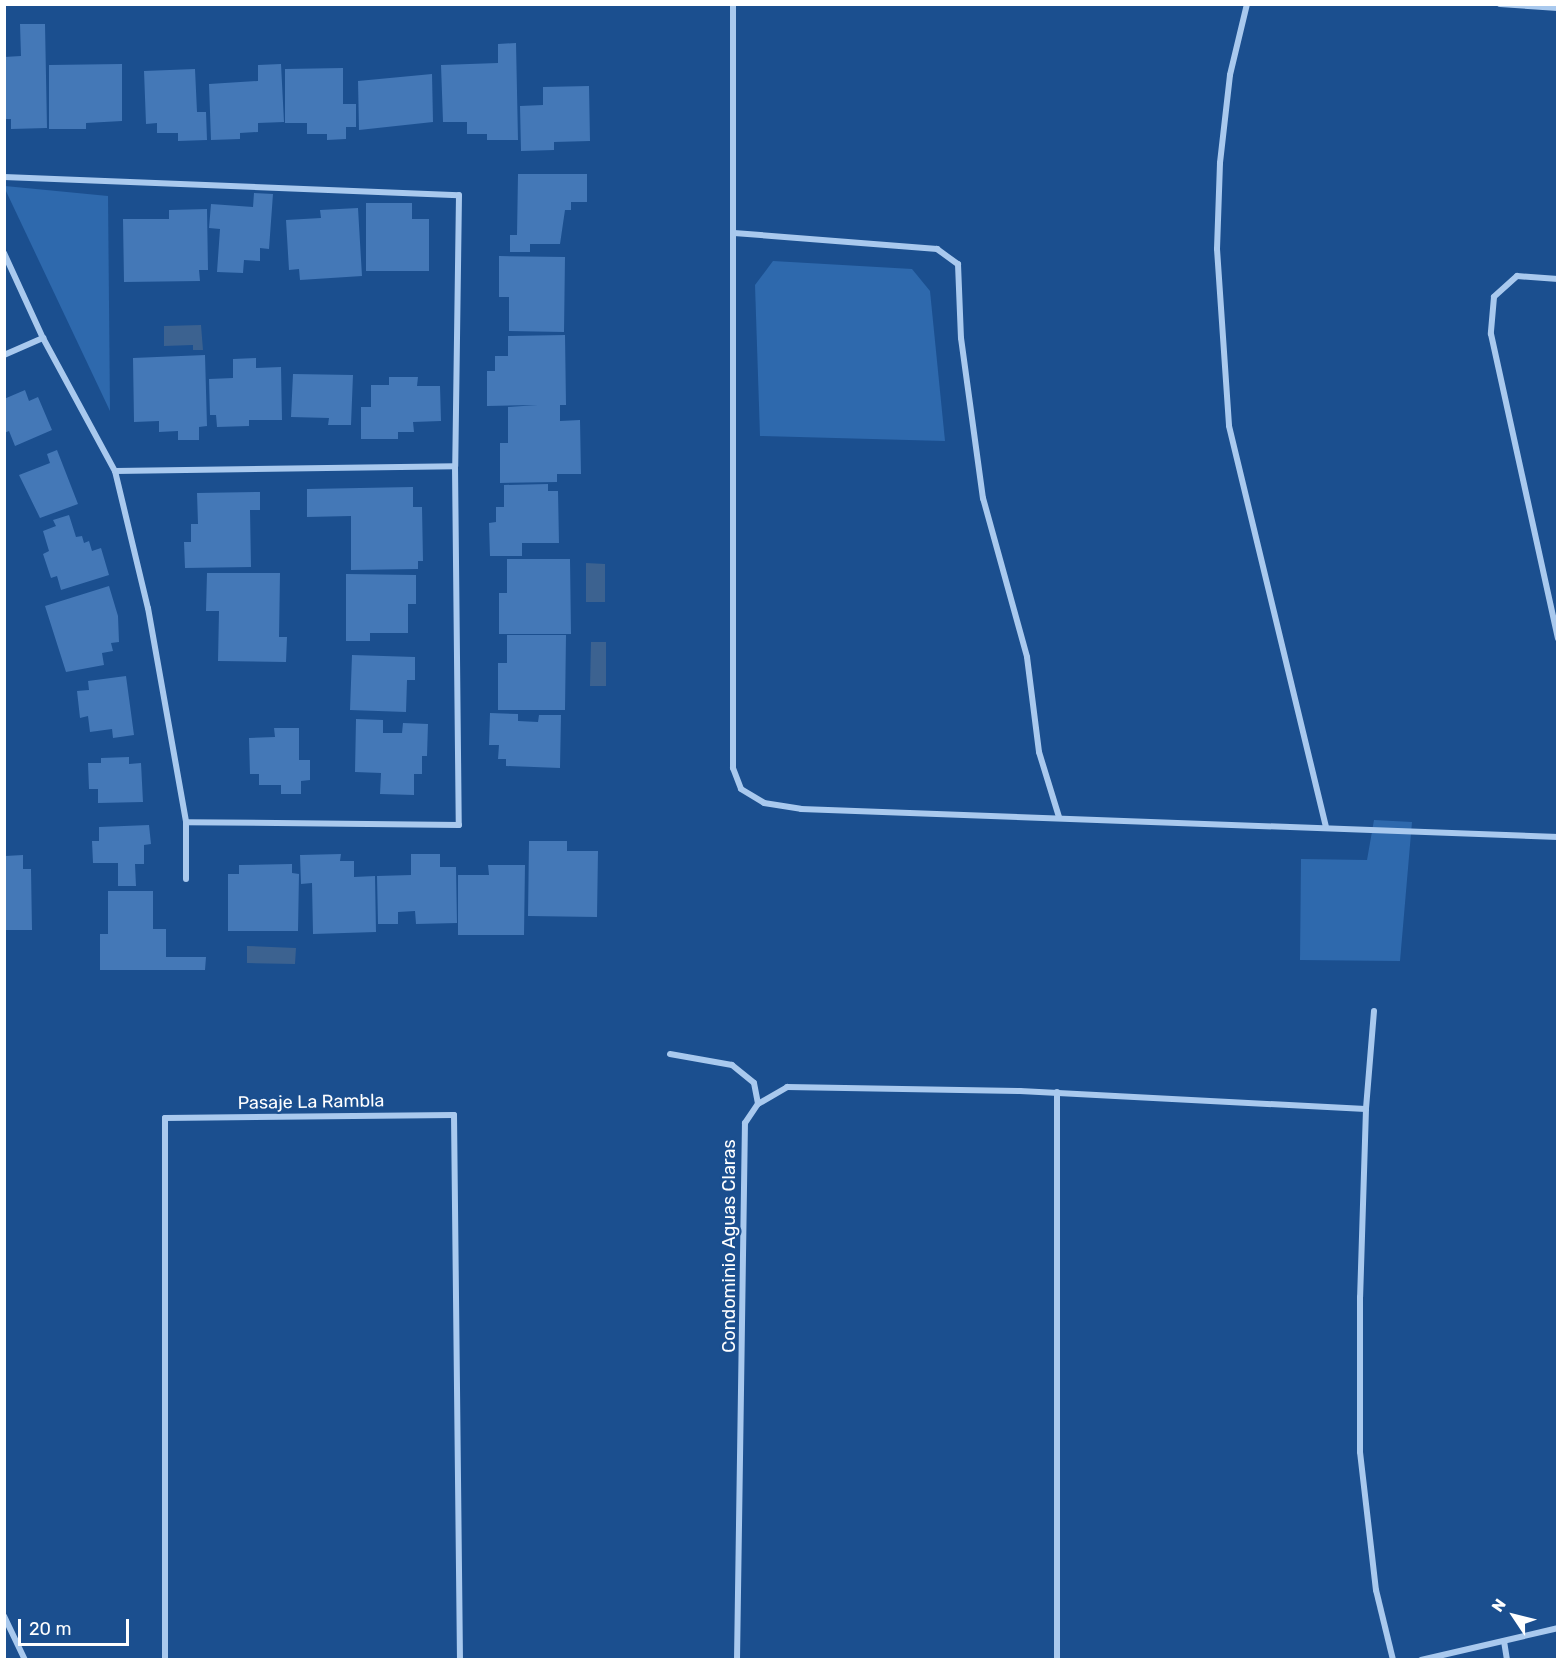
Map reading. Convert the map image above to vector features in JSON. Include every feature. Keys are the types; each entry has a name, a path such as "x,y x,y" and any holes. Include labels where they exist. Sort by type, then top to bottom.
{"street":[{"path":"733,4 733,768 741,789 764,803 801,809 1326,826 1557,837"},
{"path":"1247,4 1230,75 1220,163 1217,249 1229,426 1326,826"},
{"path":"1500,4 1557,8"},
{"path":"4,177 459,195 454,466 459,825 186,822"},
{"path":"734,233 937,249 958,264 961,338 983,498 1027,657 1039,752 1059,817"},
{"path":"4,253 43,338 115,471 148,608 186,822 186,879"},
{"path":"1557,279 1517,276 1494,297 1491,334 1557,639"},
{"path":"4,355 43,338"},
{"path":"115,471 454,466"},
{"path":"1374,1011 1366,1109 1358,1364 1360,1452 1376,1590 1393,1659"},
{"path":"670,1054 732,1065 754,1083 759,1104"},
{"name":"Condominio Aguas Claras","path":"737,1659 745,1123 759,1104 787,1087 1020,1090 1366,1109"},
{"path":"1057,1092 1057,1659"},
{"name":"Pasaje La Rambla","path":"165,1659 165,1118 454,1115 460,1659"},
{"path":"4,1616 25,1659"},
{"path":"1421,1659 1450,1656 1557,1628"},
{"path":"1504,1641 1507,1659"}],"shaded area":[{"path":"5,186 108,196 110,411 5,189"},
{"path":"773,261 912,269 930,291 945,441 760,436 755,285"},
{"path":"201,325 203,350 193,350 193,345 164,346 164,326"},
{"path":"586,563 605,564 605,602 586,602"},
{"path":"591,642 606,642 606,686 590,686"},
{"path":"1374,820 1412,822 1400,961 1300,960 1301,859 1367,860"},
{"path":"247,946 296,948 295,964 247,963"}],"building":[{"path":"20,24 45,24 47,128 11,129 11,119 4,119 4,57 21,56"},
{"path":"516,43 518,140 487,140 487,134 467,134 467,122 443,122 441,65 498,63 498,44"},
{"path":"122,64 122,121 86,123 86,129 49,129 49,65"},
{"path":"281,64 284,122 258,123 258,132 240,133 240,139 211,140 209,84 258,81 258,65"},
{"path":"343,68 343,104 356,104 356,127 346,127 346,139 327,140 327,134 307,134 307,123 285,123 285,69"},
{"path":"195,69 197,112 206,112 207,140 178,141 178,133 157,133 157,123 146,124 144,71"},
{"path":"432,74 433,122 359,130 358,81"},
{"path":"589,86 590,141 554,142 554,150 521,151 520,106 543,105 543,87"},
{"path":"518,174 587,174 587,202 571,202 571,210 565,210 560,244 530,244 530,252 510,252 510,235 517,235"},
{"path":"254,193 273,194 269,249 260,248 260,261 244,260 243,273 217,272 220,229 209,228 211,204 253,207"},
{"path":"366,203 412,203 412,219 429,219 429,271 366,271"},
{"path":"358,208 362,276 300,280 299,269 289,270 286,220 321,218 320,210"},
{"path":"207,209 208,270 199,270 200,281 124,282 123,219 169,219 169,210"},
{"path":"499,256 565,257 564,332 509,331 509,297 499,297"},
{"path":"565,335 566,405 560,405 560,421 580,420 581,474 557,474 557,482 500,483 500,443 508,443 508,407 538,405 487,406 487,371 495,371 495,356 508,356 508,336"},
{"path":"205,355 207,426 199,427 199,440 178,440 178,431 159,432 159,421 134,422 133,358"},
{"path":"256,358 256,368 281,367 282,420 249,420 249,426 217,427 216,415 210,415 209,379 233,378 233,359"},
{"path":"293,374 353,375 351,425 328,425 329,418 291,417"},
{"path":"389,377 418,377 417,386 440,386 441,421 413,422 414,432 398,432 398,439 361,439 361,407 371,407 371,385 389,385"},
{"path":"25,390 29,401 38,397 52,430 15,446 9,431 4,433 4,399"},
{"path":"57,450 78,504 40,518 19,475 50,463 47,454"},
{"path":"548,484 548,491 558,491 559,543 522,543 522,556 490,556 489,523 496,522 496,507 504,507 504,485"},
{"path":"413,487 413,507 422,507 423,561 418,561 418,569 351,570 351,516 307,517 307,489"},
{"path":"260,492 260,510 250,510 251,567 185,568 184,542 191,542 191,524 198,524 197,493"},
{"path":"69,515 76,537 82,536 84,543 89,541 92,551 101,548 109,575 61,590 57,576 51,578 43,554 49,551 43,531 56,526 53,520"},
{"path":"507,559 570,559 571,634 499,634 499,593 507,593"},
{"path":"207,573 280,573 279,637 287,637 286,662 218,661 219,611 206,611"},
{"path":"346,574 416,575 416,604 408,604 408,633 370,633 370,641 346,641"},
{"path":"109,586 118,616 119,642 111,643 113,651 102,653 104,665 66,672 45,606"},
{"path":"507,635 566,635 565,710 498,710 498,663 507,663"},
{"path":"352,655 415,657 415,680 407,680 406,712 350,710"},
{"path":"126,676 134,735 113,738 112,729 90,732 88,716 80,718 77,691 89,690 88,681"},
{"path":"490,713 518,714 518,721 538,722 539,715 561,715 560,768 506,766 506,759 498,759 499,745 489,745"},
{"path":"356,719 383,720 383,733 402,733 403,723 428,724 427,756 422,756 422,774 414,774 414,795 380,794 381,773 355,772"},
{"path":"274,728 299,728 299,760 310,760 310,780 301,781 301,794 281,794 281,785 259,785 259,774 250,774 249,738 275,737"},
{"path":"129,757 129,764 141,763 143,802 98,803 98,789 89,789 88,763 101,763 101,758"},
{"path":"149,825 151,844 144,845 144,864 135,864 136,886 118,886 118,863 93,863 92,841 99,841 99,827"},
{"path":"529,841 567,841 567,851 598,851 597,917 528,916"},
{"path":"341,854 340,861 354,861 354,877 375,876 376,932 313,934 312,883 301,884 300,855"},
{"path":"411,854 440,854 440,867 456,867 457,923 416,924 415,911 398,912 398,924 378,924 377,876 411,875"},
{"path":"23,855 23,869 31,869 32,930 5,930 5,856"},
{"path":"292,864 292,873 299,874 298,931 228,931 228,874 239,874 239,865"},
{"path":"488,865 525,865 524,935 458,935 458,875 489,875"},
{"path":"108,891 153,891 153,929 166,929 166,957 206,957 205,970 100,970 100,934 108,934"}]}
